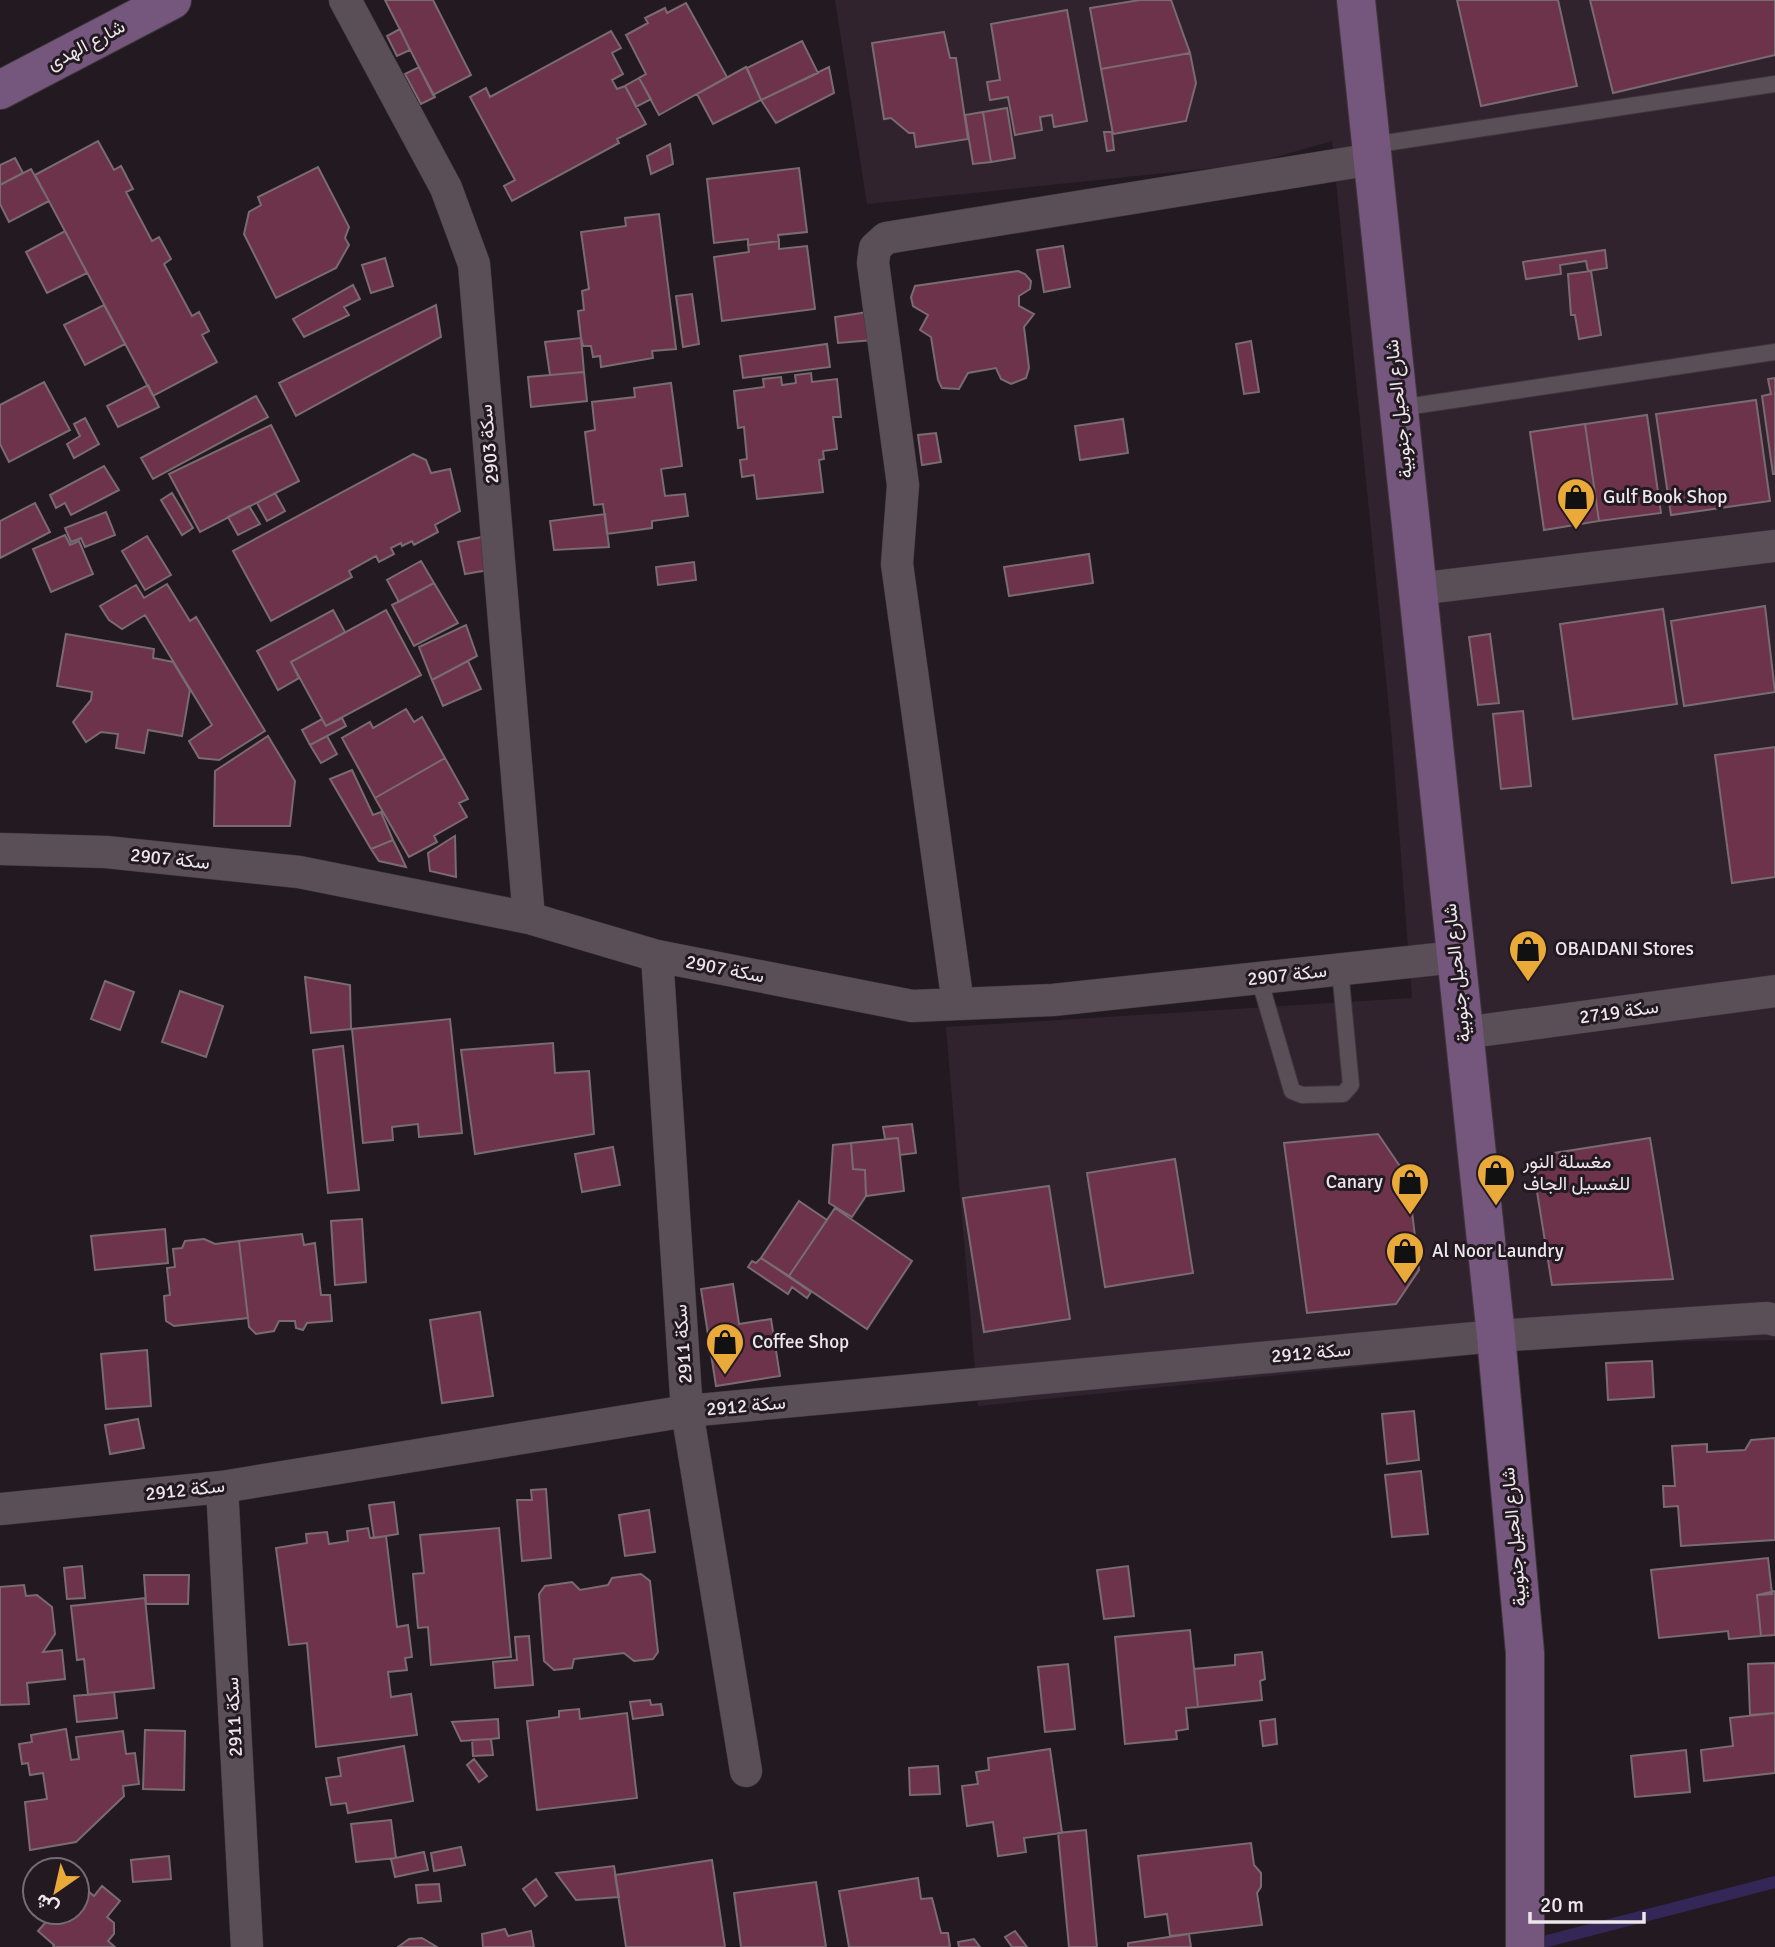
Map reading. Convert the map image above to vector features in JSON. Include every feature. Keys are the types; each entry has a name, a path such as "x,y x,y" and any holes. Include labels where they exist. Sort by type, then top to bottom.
{"street":[{"name":"شارع الهدى","path":"0,90 172,0"},
{"name":"سكة 2903","path":"345,0 446,188 474,264 529,918"},
{"name":"شارع الحيل جنوبية","path":"1356,0 1496,1336 1525,1653 1525,1947"},
{"path":"958,1004 897,564 903,485 873,262 875,248 886,237 1372,152"},
{"path":"1417,589 1775,546"},
{"name":"سكة 2907","path":"0,849 106,852 299,872 529,918 657,956 912,1006 1053,1000 1456,957"},
{"name":"سكة 2911","path":"657,956 687,1411 746,1770"},
{"name":"سكة 2719","path":"1463,1033 1775,991"},
{"name":"سكة 2912","path":"0,1509 222,1487 687,1411 1496,1336 1767,1318 1775,1320"},
{"name":"سكة 2911","path":"222,1487 247,1947"}],"lane":[{"path":"1372,152 1775,84"},
{"path":"1399,408 1775,352"},
{"path":"1259,978 1292,1091 1302,1095 1343,1094 1350,1085 1340,970"}],"shaded area":[{"path":"835,0 1775,0 1775,1340 1589,1343 978,1406 946,1027 1412,998 1392,739 1332,141 1252,164 867,204"}],"building":[{"path":"385,0 433,0 471,75 433,95"},
{"path":"1140,0 1171,0 1190,53 1101,69 1090,8"},
{"path":"1457,0 1558,0 1577,86 1481,106"},
{"path":"1590,0 1775,0 1775,55 1613,93"},
{"path":"686,3 727,77 659,115 639,78 646,74 626,35 648,23 645,18 665,8 667,13"},
{"path":"1067,10 1087,121 1054,127 1052,115 1040,117 1042,130 1015,135 1008,97 990,100 987,82 1000,80 991,24"},
{"path":"400,29 410,50 397,56 387,36"},
{"path":"611,31 621,48 612,53 623,74 612,80 617,89 625,86 646,124 617,139 619,143 512,201 504,186 515,180 470,97 486,88 490,97"},
{"path":"944,32 950,58 956,58 968,139 916,147 914,133 909,133 891,118 884,119 872,43"},
{"path":"802,41 818,73 761,100 747,68"},
{"path":"1190,53 1196,83 1186,121 1113,134 1101,69"},
{"path":"419,67 435,97 421,104 405,74"},
{"path":"746,67 761,100 713,124 697,94"},
{"path":"829,67 834,93 776,123 761,100"},
{"path":"639,78 651,99 636,107 625,86"},
{"path":"1007,108 1015,158 991,162 983,112"},
{"path":"983,112 991,162 973,164 965,115"},
{"path":"1104,132 1112,132 1114,150 1107,151"},
{"path":"98,141 114,170 121,166 133,189 126,192 152,241 159,237 171,259 164,264 192,316 199,312 209,331 202,335 217,362 153,396 35,175"},
{"path":"670,144 673,164 651,174 647,156"},
{"path":"15,158 23,173 0,185 0,165"},
{"path":"318,167 349,227 345,238 349,245 336,268 276,298 244,234 249,212 261,205 258,197"},
{"path":"799,168 807,232 778,235 779,241 748,245 748,239 714,243 707,179"},
{"path":"31,169 49,201 9,222 0,204 0,185"},
{"path":"659,214 676,349 652,351 653,358 601,367 600,356 593,357 591,346 583,346 581,338 578,311 584,310 582,291 589,289 581,232 626,226 625,218"},
{"path":"65,231 87,273 47,293 26,252"},
{"path":"779,241 779,249 807,246 815,309 722,321 714,257 749,252 748,245"},
{"path":"1063,246 1070,287 1044,292 1037,250"},
{"path":"1605,250 1607,268 1588,271 1586,261 1560,265 1561,274 1526,279 1523,262"},
{"path":"385,258 393,286 371,293 362,265"},
{"path":"1018,271 1031,281 1030,289 1019,296 1019,306 1034,314 1024,327 1029,368 1026,378 1011,384 1001,379 996,368 968,373 959,389 942,388 938,380 931,337 920,330 928,315 913,306 911,297 915,286"},
{"path":"1591,271 1601,335 1579,339 1575,315 1571,315 1568,274"},
{"path":"353,285 360,299 344,307 349,315 304,337 293,319"},
{"path":"692,294 699,344 683,347 676,296"},
{"path":"104,305 125,344 85,365 64,325"},
{"path":"436,305 441,337 296,416 279,383"},
{"path":"868,312 873,340 838,343 835,317"},
{"path":"581,338 584,372 550,375 545,342"},
{"path":"1251,341 1259,392 1244,394 1236,344"},
{"path":"827,344 830,367 743,378 740,356"},
{"path":"584,372 587,401 531,407 528,377"},
{"path":"811,373 812,382 837,379 841,417 833,417 837,449 823,451 824,459 819,460 823,492 757,499 754,475 742,477 740,460 747,459 744,427 738,428 734,391 764,387 763,379 781,377 782,385 796,383 795,375"},
{"path":"1775,378 1773,474 1762,396 1771,394 1768,379"},
{"path":"44,382 70,430 9,462 0,444 0,405"},
{"path":"671,383 682,466 661,469 665,496 685,494 688,516 652,521 652,528 607,534 603,504 594,505 585,432 595,430 592,402 635,397 634,388"},
{"path":"148,385 159,407 118,427 107,406"},
{"path":"256,396 268,417 153,479 141,458"},
{"path":"1756,400 1770,501 1671,515 1656,414"},
{"path":"1647,415 1661,513 1599,521 1585,424"},
{"path":"85,418 99,444 74,458 67,444 80,436 74,424"},
{"path":"1123,419 1128,453 1080,460 1075,426"},
{"path":"1585,424 1599,521 1544,530 1530,432"},
{"path":"271,425 299,481 200,532 169,474"},
{"path":"936,433 941,462 922,465 918,435"},
{"path":"413,454 426,460 431,473 450,469 460,511 435,525 438,532 414,545 412,541 391,548 394,554 379,562 376,556 349,571 352,577 271,621 233,551"},
{"path":"104,466 119,490 71,515 65,503 56,508 50,495"},
{"path":"172,493 193,528 182,535 161,500"},
{"path":"275,493 285,511 267,521 257,503"},
{"path":"35,503 50,532 0,558 0,521"},
{"path":"249,506 260,524 238,535 228,517"},
{"path":"106,512 115,535 85,547 81,538 71,542 65,528"},
{"path":"605,514 609,547 554,550 550,521"},
{"path":"65,535 70,545 79,541 93,574 51,592 33,549"},
{"path":"147,536 171,575 145,590 122,551"},
{"path":"482,537 489,570 465,574 458,542"},
{"path":"1089,554 1093,583 1009,596 1004,567"},
{"path":"421,561 434,583 399,602 387,580"},
{"path":"694,562 696,580 658,585 656,567"},
{"path":"434,583 458,623 414,646 392,605"},
{"path":"167,584 190,621 196,617 265,731 219,760 199,758 189,741 212,725 145,615 122,629 109,620 100,606 136,585 144,598"},
{"path":"1765,606 1775,692 1684,706 1671,621"},
{"path":"1663,609 1677,704 1573,719 1560,624"},
{"path":"333,610 345,632 291,662 299,678 278,690 257,651"},
{"path":"386,610 421,675 326,726 291,662"},
{"path":"466,625 477,656 432,680 419,647"},
{"path":"66,634 154,649 153,658 173,662 190,690 182,736 148,730 144,753 116,748 118,734 101,732 86,742 73,722 91,700 92,692 57,686"},
{"path":"1490,634 1499,703 1478,705 1469,637"},
{"path":"468,661 481,689 443,706 432,680"},
{"path":"406,709 414,722 422,717 445,758 375,798 342,738 370,722 373,728"},
{"path":"1523,711 1531,786 1501,789 1493,714"},
{"path":"342,718 346,726 310,745 302,730 322,719 326,726"},
{"path":"268,736 295,781 290,826 214,826 215,771"},
{"path":"327,736 337,754 321,763 310,745"},
{"path":"1775,747 1775,877 1732,883 1715,755"},
{"path":"445,758 468,799 459,803 467,817 434,836 437,842 409,857 375,798"},
{"path":"352,770 373,815 381,812 393,840 371,849 330,779"},
{"path":"455,836 456,877 430,871 428,853"},
{"path":"393,840 406,867 379,861 371,849"},
{"path":"305,977 350,985 351,1029 311,1033"},
{"path":"105,981 134,992 120,1030 91,1019"},
{"path":"180,991 223,1006 206,1057 162,1042"},
{"path":"450,1019 462,1133 419,1137 418,1124 392,1127 393,1140 363,1143 352,1029"},
{"path":"553,1043 555,1073 589,1071 594,1134 475,1154 461,1050"},
{"path":"343,1046 359,1190 328,1193 313,1050"},
{"path":"912,1124 916,1153 900,1155 898,1138 885,1139 883,1127"},
{"path":"1378,1134 1408,1178 1419,1270 1396,1304 1307,1313 1284,1143"},
{"path":"898,1138 904,1191 866,1196 865,1170 853,1169 851,1143"},
{"path":"1650,1138 1673,1279 1552,1285 1534,1173 1554,1153"},
{"path":"851,1143 853,1169 865,1170 866,1196 852,1217 829,1203 833,1145"},
{"path":"613,1147 620,1185 582,1192 575,1154"},
{"path":"1175,1159 1193,1273 1105,1287 1087,1173"},
{"path":"1049,1186 1070,1319 984,1332 963,1198"},
{"path":"799,1201 827,1220 789,1276 761,1258"},
{"path":"835,1208 912,1261 867,1329 789,1276"},
{"path":"362,1219 366,1282 335,1285 331,1221"},
{"path":"165,1229 168,1263 95,1270 91,1236"},
{"path":"302,1234 304,1245 315,1243 321,1295 330,1295 332,1321 307,1323 303,1330 296,1328 295,1321 279,1321 274,1331 256,1334 249,1327 239,1241"},
{"path":"204,1239 215,1244 239,1241 248,1318 174,1326 166,1321 164,1296 170,1295 167,1268 175,1267 173,1249 182,1248 185,1241"},
{"path":"761,1258 811,1292 807,1298 792,1287 788,1294 748,1267 752,1261 756,1263"},
{"path":"733,1284 739,1324 771,1319 780,1376 716,1386 701,1289"},
{"path":"480,1312 493,1396 442,1403 430,1320"},
{"path":"147,1350 151,1406 106,1409 101,1354"},
{"path":"1652,1361 1654,1397 1608,1400 1606,1363"},
{"path":"1414,1411 1419,1460 1387,1464 1382,1414"},
{"path":"138,1419 144,1448 110,1454 105,1425"},
{"path":"1775,1438 1775,1540 1681,1546 1678,1506 1664,1507 1663,1486 1675,1486 1672,1446 1707,1444 1707,1452 1745,1450 1751,1440"},
{"path":"1421,1471 1428,1534 1392,1537 1385,1475"},
{"path":"546,1489 551,1558 522,1561 517,1500 532,1500 531,1490"},
{"path":"394,1502 398,1534 374,1538 369,1505"},
{"path":"649,1510 655,1552 625,1556 619,1515"},
{"path":"368,1528 370,1538 386,1536 397,1627 408,1625 412,1657 405,1658 407,1670 388,1672 391,1697 411,1694 417,1735 316,1747 307,1643 289,1645 276,1548 307,1543 306,1534 327,1532 329,1544 348,1541 347,1531"},
{"path":"499,1528 511,1657 431,1665 428,1627 418,1628 413,1574 424,1573 420,1535"},
{"path":"1768,1558 1772,1594 1757,1595 1761,1636 1729,1639 1728,1631 1659,1638 1651,1570"},
{"path":"82,1566 85,1598 67,1599 64,1568"},
{"path":"1128,1566 1134,1616 1104,1619 1097,1570"},
{"path":"641,1574 650,1581 658,1652 653,1659 634,1661 624,1653 574,1659 572,1668 554,1670 544,1661 539,1594 545,1586 572,1582 580,1590 608,1585 612,1578"},
{"path":"144,1575 189,1575 188,1604 146,1604"},
{"path":"24,1585 26,1596 37,1595 52,1607 55,1634 43,1652 62,1650 65,1679 27,1683 29,1704 0,1705 0,1587"},
{"path":"1775,1591 1775,1635 1761,1636 1757,1595"},
{"path":"145,1598 154,1688 88,1695 84,1659 77,1660 71,1606"},
{"path":"1190,1630 1198,1707 1186,1708 1188,1729 1176,1731 1177,1739 1125,1744 1115,1637"},
{"path":"529,1636 533,1685 495,1688 493,1662 517,1660 515,1637"},
{"path":"1262,1652 1265,1679 1260,1681 1262,1700 1198,1707 1194,1669 1235,1665 1235,1655"},
{"path":"1775,1663 1775,1713 1750,1715 1748,1664"},
{"path":"1068,1664 1075,1729 1045,1732 1038,1667"},
{"path":"114,1692 117,1718 77,1722 74,1696"},
{"path":"650,1700 651,1705 661,1704 663,1715 633,1719 630,1702"},
{"path":"579,1709 580,1719 627,1713 637,1798 537,1810 527,1721 559,1717 559,1711"},
{"path":"1775,1713 1775,1773 1704,1781 1701,1750 1733,1746 1730,1718"},
{"path":"498,1719 499,1738 461,1741 452,1722"},
{"path":"1275,1719 1277,1744 1263,1746 1260,1721"},
{"path":"66,1729 71,1760 79,1759 76,1737 123,1731 126,1754 135,1753 139,1784 123,1786 124,1796 76,1842 30,1850 25,1802 47,1799 43,1773 30,1775 28,1763 22,1764 19,1744 32,1742 31,1735"},
{"path":"145,1730 185,1731 184,1790 143,1789"},
{"path":"491,1739 493,1755 473,1756 472,1740"},
{"path":"404,1746 413,1801 348,1813 346,1803 331,1805 326,1778 341,1776 338,1758"},
{"path":"1050,1749 1062,1833 1024,1838 1026,1852 998,1856 993,1822 967,1826 962,1786 978,1784 976,1772 989,1770 988,1758"},
{"path":"1686,1750 1690,1792 1635,1797 1631,1756"},
{"path":"474,1759 487,1776 479,1782 467,1765"},
{"path":"938,1766 940,1794 910,1795 909,1768"},
{"path":"391,1820 396,1858 356,1862 351,1824"},
{"path":"1086,1830 1097,1947 1069,1947 1058,1833"},
{"path":"1251,1843 1254,1865 1261,1873 1261,1887 1257,1893 1262,1925 1170,1936 1167,1914 1145,1917 1138,1856"},
{"path":"461,1847 465,1865 434,1871 431,1853"},
{"path":"424,1852 428,1870 395,1877 391,1859"},
{"path":"169,1856 171,1879 133,1882 131,1860"},
{"path":"712,1860 725,1947 626,1947 615,1875"},
{"path":"614,1866 619,1897 576,1900 556,1873"},
{"path":"918,1878 921,1899 932,1898 941,1933 948,1933 950,1947 849,1947 839,1891"},
{"path":"536,1879 547,1896 535,1906 523,1889"},
{"path":"816,1882 826,1947 741,1947 734,1893"},
{"path":"439,1884 441,1901 418,1903 416,1885"},
{"path":"102,1886 120,1901 107,1917 114,1923 114,1934 108,1941 115,1947 53,1947 38,1931 42,1926 91,1926 91,1894 94,1896"},
{"path":"505,1929 508,1936 531,1931 534,1947 483,1947 482,1934"},
{"path":"1015,1931 1027,1947 1012,1947 1005,1937"},
{"path":"1189,1934 1191,1947 1128,1947 1128,1943"},
{"path":"422,1938 437,1947 398,1947 409,1939"},
{"path":"974,1939 980,1947 959,1947 958,1942"}],"waterway":[{"path":"1528,1946 1775,1882"}],"place":[{"name":"Gulf Book Shop","path":"1576,531"},
{"name":"OBAIDANI Stores","path":"1528,983"},
{"name":"مغسلة النور للغسيل الجاف","path":"1496,1207"},
{"name":"Canary","path":"1410,1216"},
{"name":"Al Noor Laundry","path":"1405,1285"},
{"name":"Coffee Shop","path":"725,1376"}]}
